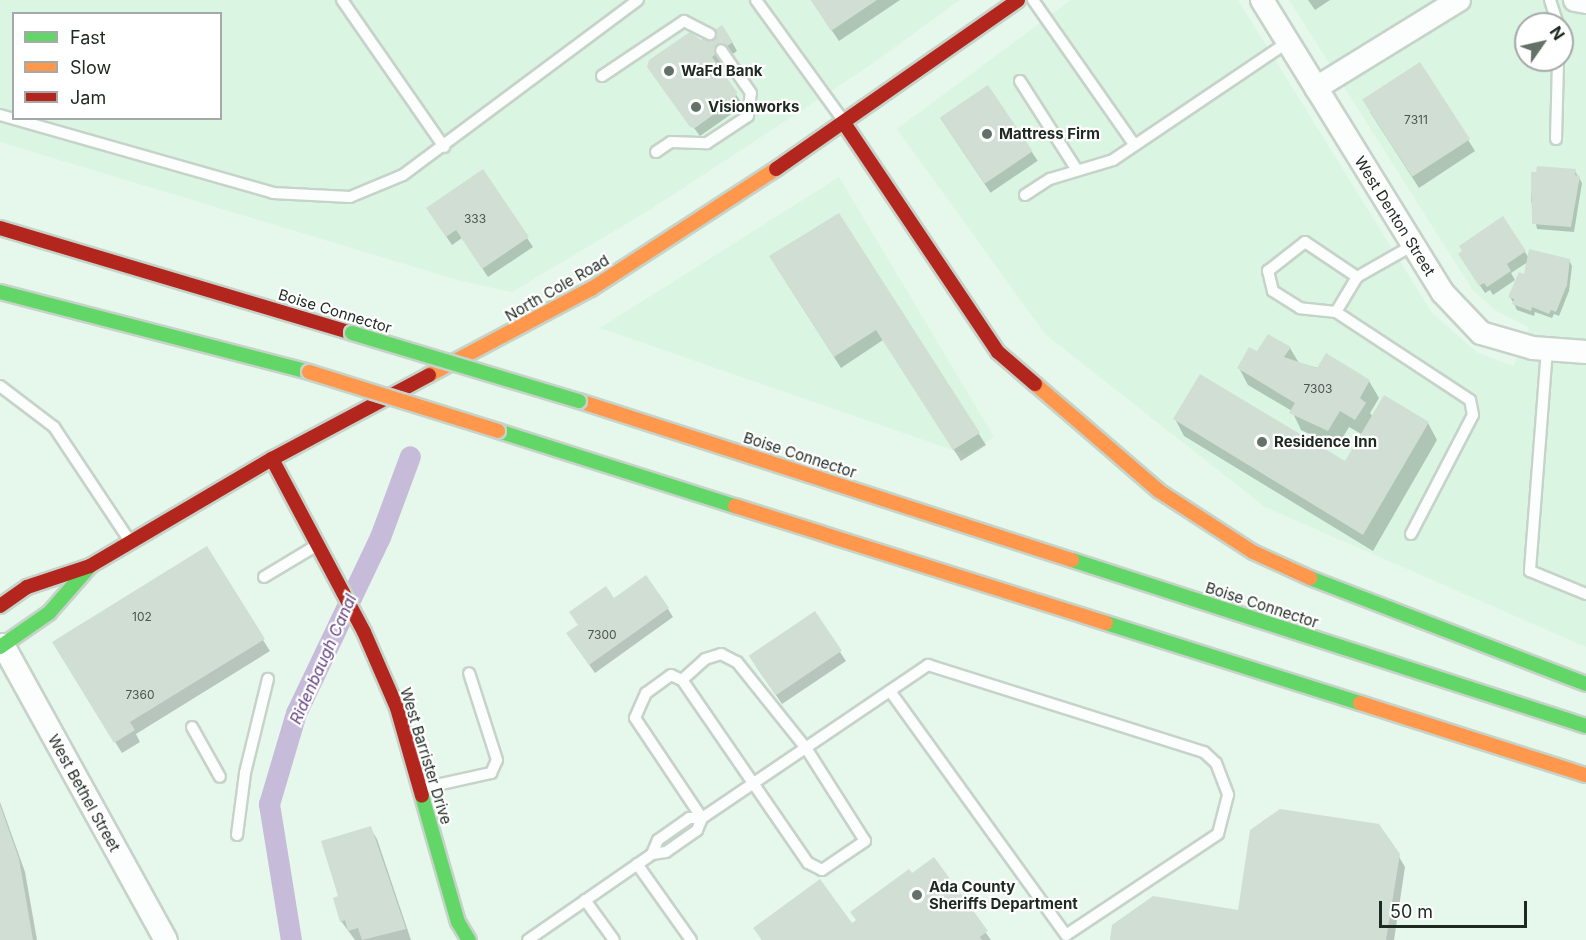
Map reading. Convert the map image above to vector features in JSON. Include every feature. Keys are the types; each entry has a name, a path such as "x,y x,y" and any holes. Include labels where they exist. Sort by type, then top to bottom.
{"main road":[{"name":"North Cole Road","path":"0,606 27,587 90,566 272,459 591,289 844,123 1018,0"},
{"path":"844,123 998,352 1159,491 1254,552 1337,591 1586,684"},
{"name":"Boise Connector","path":"0,228 579,401 1586,726"},
{"path":"0,292 309,372 1586,775"},
{"name":"West Barrister Drive","path":"272,459 364,632 397,708 458,922 469,940"},
{"name":"North Cole Road","path":"2,646 49,613 90,566"}],"street":[{"name":"West Denton Street","path":"1262,0 1443,292 1481,333 1547,349 1586,352"},
{"path":"1316,88 1459,0"},
{"path":"1575,0 1586,3"},
{"name":"West Bethel Street","path":"2,646 166,940"}],"lane":[{"path":"342,0 444,147"},
{"path":"18,120 273,193 312,198 350,197 403,176 638,0"},
{"path":"756,0 844,123"},
{"path":"1033,0 1134,144"},
{"path":"603,76 684,21 710,34"},
{"path":"1025,195 1050,179 1113,160 1288,42"},
{"path":"656,152 671,142 707,143 748,116 752,93 721,50"},
{"path":"1556,139 1558,72"},
{"path":"1020,81 1077,170"},
{"path":"1357,277 1305,242 1268,271 1273,291 1300,308 1336,312 1470,400 1473,415 1412,534"},
{"path":"1336,312 1357,277 1413,245"},
{"path":"1547,349 1530,571 1586,594"},
{"path":"0,386 54,426 130,541"},
{"path":"264,577 317,545"},
{"path":"682,680 705,659 720,654 737,662 806,748 865,841 822,870 808,863 682,680 671,675 646,693 635,717 702,818"},
{"path":"534,938 652,854 666,852 689,836 702,818 928,665 1204,752 1216,763 1228,795 1218,834 1066,935 890,691"},
{"path":"420,789 491,773 497,760 469,673"},
{"path":"237,835 244,774 268,679"},
{"path":"192,728 220,777"},
{"path":"637,864 691,940"},
{"path":"585,900 614,940"}],"shaded area":[{"path":"0,0 960,0 866,68 651,209 512,292 461,281 0,142"},
{"path":"1071,0 1238,0 1432,313 1478,353 1514,366 1529,327 1495,310 1472,289 1289,0 1586,0 1586,647 1265,507 1045,334 897,129"},
{"path":"839,177 994,437 967,455 600,328"}],"building":[{"path":"811,0 877,0 831,31"},
{"path":"722,25 733,42 712,57 737,92 735,99 695,128 690,127 647,67 649,60 690,32 701,40"},
{"path":"1420,62 1470,139 1412,177 1362,100"},
{"name":"Mattress Firm","path":"988,85 1033,151 985,184 940,117"},
{"path":"1537,166 1576,169 1575,175 1580,176 1571,227 1532,224 1531,172 1536,172"},
{"path":"483,169 529,237 482,269 456,230 446,237 426,208"},
{"path":"839,213 980,433 953,450 876,330 834,357 769,256"},
{"path":"1503,216 1526,251 1507,264 1511,271 1487,287 1484,283 1479,286 1458,254 1462,251 1459,246"},
{"path":"1529,249 1570,259 1567,285 1556,312 1551,310 1549,314 1532,307 1531,311 1512,304 1514,299 1508,297 1519,272 1524,274"},
{"name":"Residence Inn","path":"1268,334 1291,347 1284,357 1317,368 1326,353 1370,380 1360,398 1366,403 1355,420 1340,411 1328,431 1289,413 1295,403 1237,368 1249,347 1257,351"},
{"name":"Residence Inn","path":"1200,374 1345,461 1384,395 1429,422 1363,535 1173,419"},
{"path":"207,546 265,639 130,722 135,730 114,743 52,642"},
{"path":"646,575 669,608 589,665 566,633 578,625 569,612 606,586 614,598"},
{"path":"815,611 842,651 776,696 749,656"},
{"path":"0,805 19,859 33,940 0,940"},
{"path":"1280,809 1379,824 1400,854 1386,940 1110,940 1112,925 1153,896 1238,910 1250,830"},
{"path":"371,826 406,929 362,940 358,928 348,931 345,920 340,922 333,898 338,896 321,841"},
{"name":"Ada County Sheriffs Department","path":"934,857 988,931 980,937 982,940 762,940 753,928 820,879 852,923 856,920 850,912 909,869 912,873"}],"waterway":[{"name":"Ridenbaugh Canal","path":"291,940 269,804 296,713 380,537 410,456"}],"traffic: fast":[{"path":"0,292 309,372"},
{"path":"352,333 579,401"},
{"path":"498,431 735,506"},
{"path":"1072,560 1586,726"},
{"path":"0,647 49,613 90,566"},
{"path":"1310,578 1586,684"},
{"path":"1106,623 1360,703"},
{"path":"422,796 458,922 469,940"}],"traffic: slow":[{"path":"429,375 591,289 776,169"},
{"path":"309,372 498,431"},
{"path":"1035,384 1159,491 1253,552 1310,578"},
{"path":"579,401 1072,560"},
{"path":"735,506 1106,623"},
{"path":"1360,703 1586,775"}],"traffic: jam":[{"path":"776,169 1018,0"},
{"path":"844,123 998,352 1035,384"},
{"path":"0,228 352,333"},
{"path":"0,606 27,587 90,566 272,459 429,375"},
{"path":"272,459 364,632 397,708 422,796"}],"place":[{"name":"WaFd Bank","path":"669,71"},
{"name":"Visionworks","path":"696,107"},
{"name":"Mattress Firm","path":"987,134"},
{"name":"Residence Inn","path":"1262,442"},
{"name":"Ada County Sheriffs Department","path":"917,895"}]}
